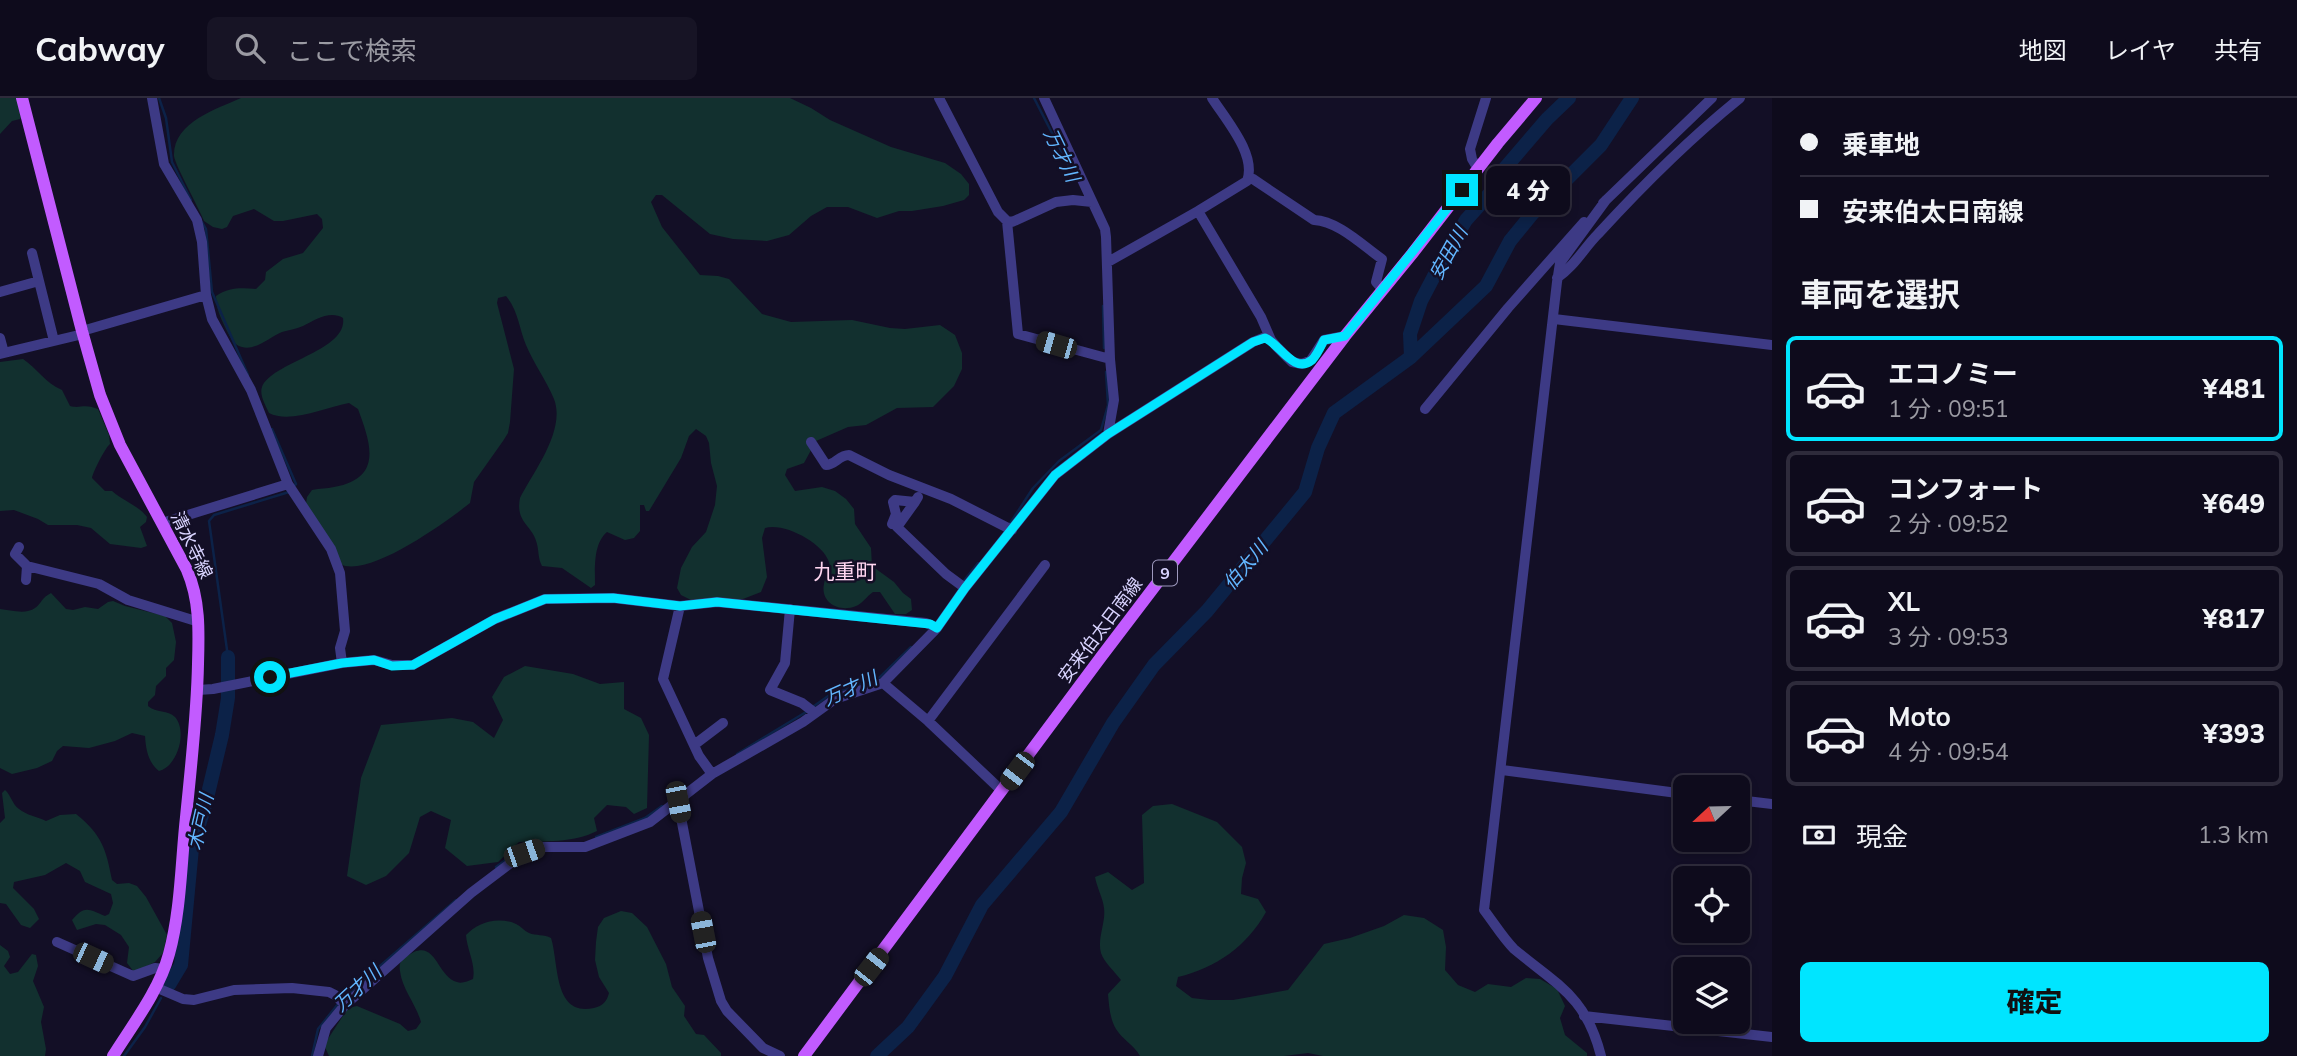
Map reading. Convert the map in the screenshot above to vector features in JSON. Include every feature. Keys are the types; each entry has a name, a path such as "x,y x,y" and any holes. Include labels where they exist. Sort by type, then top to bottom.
{"main road":[{"name":"清水寺線","path":"22,98 82,332 109,420 194,585 198,622 198,690 177,903 169,953 155,988 113,1056"},
{"name":"安来伯太日南線","path":"804,1056 1345,336 1536,98"}],"street":[{"path":"152,98 164,164 197,220 202,242 206,295 212,319 251,390 288,484 331,549 340,573 345,631 340,648 342,663"},
{"path":"939,98 989,196 1007,221 1012,222 1056,202 1088,202"},
{"path":"1044,98 1088,202 1105,229 1108,262 1107,359 1114,400 1108,434"},
{"path":"1108,262 1198,211 1243,184 1248,178 1250,167 1247,155 1212,98"},
{"path":"1478,169 1470,149 1486,98"},
{"path":"1425,409 1574,231 1712,98"},
{"path":"1558,278 1596,235 1684,147 1740,98"},
{"path":"1248,178 1314,220 1323,219 1339,228 1382,259 1376,282 1383,289"},
{"path":"1601,1056 1596,1038 1565,988 1512,947 1484,910 1560,263 1606,200"},
{"path":"1198,211 1261,317 1271,340 1292,362 1302,364 1311,360 1324,340 1345,336"},
{"path":"1007,221 1018,334 1107,359"},
{"path":"32,253 54,341"},
{"path":"0,292 39,281"},
{"path":"0,338 2,354 206,295"},
{"path":"1554,319 1772,345"},
{"path":"318,1056 326,1028 345,1005 471,893 524,853 541,847 585,847 650,822 712,774 811,710 883,683 934,626 962,586 1055,475 1108,434 1253,342 1265,338 1271,340"},
{"path":"811,442 826,465 843,456 849,456 950,499 1008,529"},
{"path":"162,523 288,484"},
{"path":"924,489 897,527 962,586"},
{"path":"892,524 896,514 893,502 895,500 915,502"},
{"path":"14,553 27,566 99,584 128,600 198,622"},
{"path":"928,721 1045,565"},
{"path":"26,580 27,566"},
{"path":"198,690 342,663 374,660 392,666 413,665 495,619 545,599 613,598 680,606 717,602 934,626"},
{"path":"680,606 663,679 694,745 712,774"},
{"path":"790,609 785,663 770,690 811,710"},
{"path":"883,683 1002,790"},
{"path":"694,745 723,723"},
{"path":"1502,770 1673,791"},
{"path":"1750,801 1772,804"},
{"path":"678,802 708,958 722,1001 727,1012 763,1048 780,1056"},
{"path":"57,942 133,976 155,968 164,969"},
{"path":"155,988 183,999 194,1000 234,990 292,988 329,992 345,1005"},
{"path":"1584,1016 1772,1037"}],"green space":[{"path":"0,98 19,98 23,115 12,121 0,134"},
{"path":"241,98 790,98 830,120 891,147 945,163 961,174 969,184 969,195 964,200 943,206 899,211 877,218 848,207 827,207 811,216 789,235 767,241 733,239 710,234 662,195 656,195 651,202 662,227 700,275 729,279 762,314 791,322 852,320 905,329 940,325 955,335 962,353 962,369 954,386 933,407 897,408 866,425 848,427 816,441 804,463 787,469 785,475 795,491 822,487 835,491 846,499 854,509 855,524 871,548 872,566 911,599 912,610 906,614 895,614 880,592 873,592 860,604 850,608 832,605 824,591 829,571 829,562 825,555 802,536 773,527 765,528 762,538 767,577 761,592 743,599 691,600 681,595 677,588 681,568 692,547 706,532 715,505 717,486 709,443 706,436 696,429 689,436 681,458 649,511 646,511 644,505 640,505 640,531 634,538 625,540 607,532 602,537 596,557 595,585 591,588 562,568 542,566 535,538 522,519 519,506 520,498 547,450 556,424 557,411 554,399 529,352 516,313 506,296 498,298 497,303 514,369 510,422 508,433 474,482 470,503 426,535 387,556 353,566 340,564 306,504 312,490 350,482 367,468 369,447 358,409 349,403 308,414 278,416 269,413 261,390 269,378 280,370 334,339 341,329 343,318 333,315 323,317 247,348 239,346 232,339 220,316 216,300 216,296 231,290 256,289 265,280 266,272 283,259 303,253 323,228 322,219 317,214 274,221 254,209 233,216 227,227 213,227 204,221 174,156 176,144 188,126 209,112"},
{"path":"23,359 62,390 70,406 98,409 110,444 92,478 105,491 112,491 147,517 140,527 147,546 141,548 110,544 91,528 48,525 14,510 0,511 0,362"},
{"path":"51,593 66,609 98,609 113,601 165,616 172,623 176,642 174,660 166,668 166,676 156,686 155,695 148,702 148,706 172,715 179,723 179,748 165,768 159,771 152,764 145,736 132,733 89,748 63,746 52,761 37,768 12,774 0,768 0,609 18,612 31,610"},
{"path":"525,666 573,674 600,684 624,682 624,709 641,718 649,735 647,808 634,814 626,807 607,805 594,818 597,831 588,835 519,842 498,862 467,866 445,848 451,820 431,811 420,817 409,853 386,876 366,885 347,876 361,778 381,725 452,718 473,722 494,738 503,720 492,697 504,677"},
{"path":"5,790 25,813 46,821 60,815 76,814 92,829 105,851 112,880 117,884 129,883 137,886 167,935 163,953 155,962 134,972 127,963 129,947 121,935 105,925 96,924 77,930 72,920 80,912 91,910 105,916 109,914 113,903 111,894 85,882 80,871 66,863 45,875 14,882 13,888 34,909 39,919 30,928 21,925 6,904 0,903 0,823 5,818 2,793"},
{"path":"1172,804 1217,822 1242,847 1246,863 1241,894 1258,899 1266,912 1250,935 1229,954 1205,968 1178,977 1176,986 1192,998 1233,1000 1288,990 1324,944 1384,926 1404,915 1424,918 1443,930 1446,947 1445,970 1458,985 1475,992 1488,984 1511,987 1526,978 1540,979 1557,989 1565,1006 1560,1018 1565,1035 1587,1053 1587,1056 1323,1056 1308,1053 1284,1056 1140,1056 1119,1033 1111,1017 1108,994 1121,980 1101,953 1104,908 1095,877 1108,872 1132,890 1144,883 1142,815 1153,806"},
{"path":"621,911 632,913 647,927 666,964 672,987 685,1006 684,1016 696,1034 704,1035 721,1056 329,1056 324,1045 348,1008 357,1006 400,1024 408,1031 416,1029 421,1022 401,978 401,961 416,951 424,950 430,953 450,979 461,983 473,979 466,935 489,922 509,922 529,933 551,938 564,996 571,1004 581,1009 600,1006 609,993 599,977 595,960 598,927 604,918"},
{"path":"0,945 8,951 10,957 4,966 10,974 18,972 32,954 36,955 38,966 33,981 44,1007 41,1022 45,1056 0,1056"}],"waterway":[{"path":"159,98 166,118 172,162 191,200"},
{"name":"万才川","path":"1034,98 1074,176"},
{"name":"安田川","path":"1411,357 1410,334 1421,301 1466,220 1493,190 1505,168 1569,98"},
{"name":"伯太川","path":"877,1056 908,1027 945,976 982,905 1061,812 1113,723 1154,665 1207,611 1305,492 1318,448 1334,413 1411,357 1486,286 1510,241 1532,214 1601,145 1632,98"},
{"path":"202,222 206,229 212,292 248,375"},
{"name":"万才川","path":"1103,306 1104,348"},
{"name":"万才川","path":"1009,525 1033,488 1059,461 1101,430 1108,405 1106,372"},
{"path":"272,429 296,484 293,487"},
{"path":"228,657 209,521 214,515 289,492"},
{"name":"万才川","path":"963,582 978,563"},
{"name":"万才川","path":"814,706 831,694 879,678 911,647"},
{"name":"木戸川","path":"169,985 181,965 192,848 222,735 228,698 228,657"},
{"name":"万才川","path":"737,754 806,712"},
{"name":"万才川","path":"596,837 645,818 662,806"},
{"name":"万才川","path":"496,867 522,848 532,845"},
{"name":"万才川","path":"342,999 456,900"},
{"name":"木戸川","path":"124,1056 145,1027 161,998"},
{"name":"万才川","path":"312,1056 318,1029 338,1004"}],"district":[{"name":"九重町","path":"845,571"}],"route":[{"path":"270,677 342,663 374,660 392,666 413,665 495,619 545,599 613,598 680,606 717,602 930,624 937,628 965,588 1055,475 1108,434 1253,342 1265,338 1271,340 1292,362 1302,364 1311,360 1324,340 1345,336 1462,190"}]}
